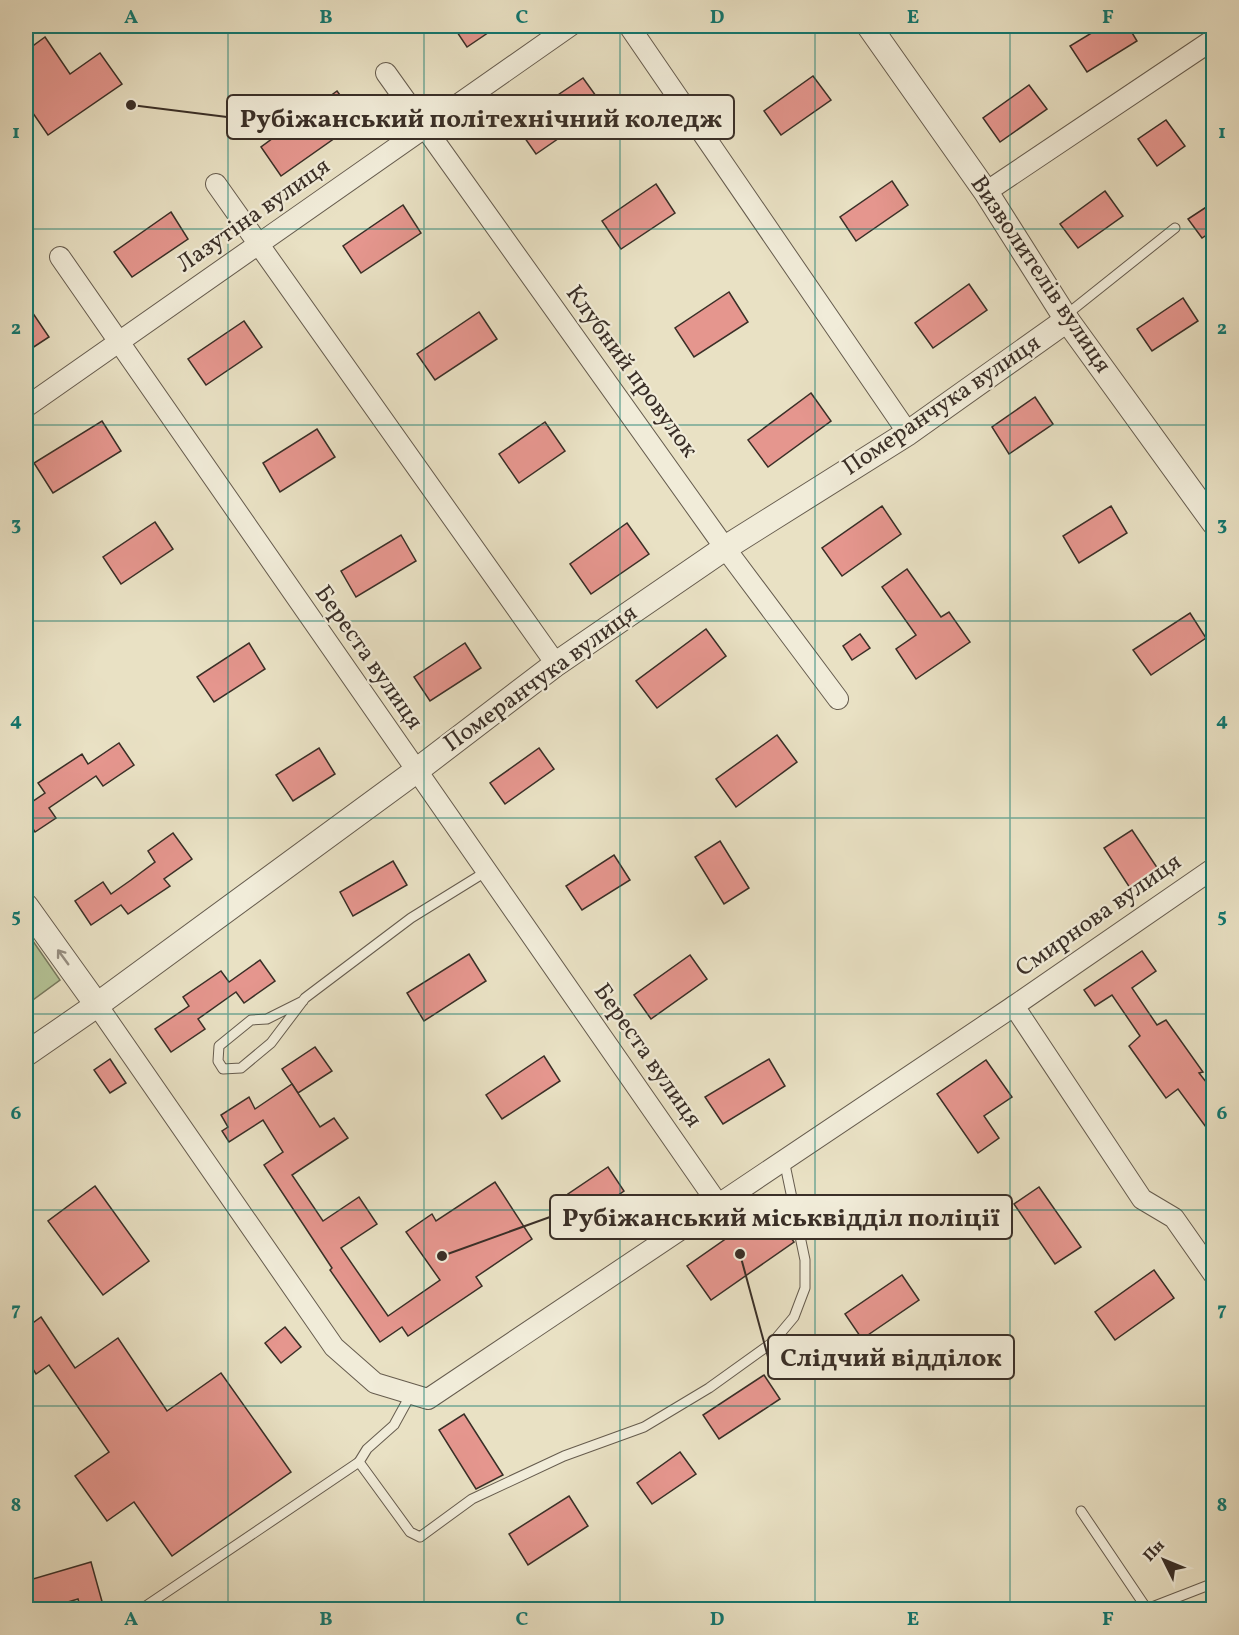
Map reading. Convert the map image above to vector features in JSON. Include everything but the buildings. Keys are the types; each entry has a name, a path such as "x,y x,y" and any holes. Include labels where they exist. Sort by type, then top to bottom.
{"street":[{"name":"Лазутіна вулиця","path":"26,407 570,26"},
{"path":"630,26 908,433"},
{"name":"Визволителів вулиця","path":"869,26 986,192 1066,318 1214,523"},
{"path":"986,192 1214,39"},
{"name":"Клубний провулок","path":"386,73 725,548 838,699"},
{"path":"216,184 556,664"},
{"name":"Береста вулиця","path":"60,258 718,1204"},
{"name":"Померанчука вулиця","path":"26,1054 97,1005 416,771 556,664 725,548 908,433 1066,318"},
{"name":"Смирнова вулиця","path":"411,1394 428,1399 1014,1006 1214,868"},
{"path":"26,906 334,1347 375,1383 411,1394"},
{"path":"1014,1006 1142,1199 1174,1218 1214,1275"}],"lane":[{"path":"1066,318 1175,228"},
{"path":"303,1002 272,1043 241,1068 223,1069 218,1060 219,1046 251,1020 267,1019 303,1002 411,918 487,871"},
{"path":"359,1462 410,1532 420,1537 472,1499 564,1456 644,1427 709,1388 773,1342 794,1317 805,1288 806,1260 784,1160"},
{"path":"140,1610 359,1462 367,1449 394,1425 411,1394"},
{"path":"1081,1511 1147,1609 1214,1583"}],"green space":[{"path":"26,931 60,980 26,1005"}],"place":[{"name":"Рубіжанський політехнічний коледж","path":"131,105"},
{"name":"Слідчий відділок","path":"740,1254"},
{"name":"Рубіжанський міськвідділ поліції","path":"442,1256"}]}
